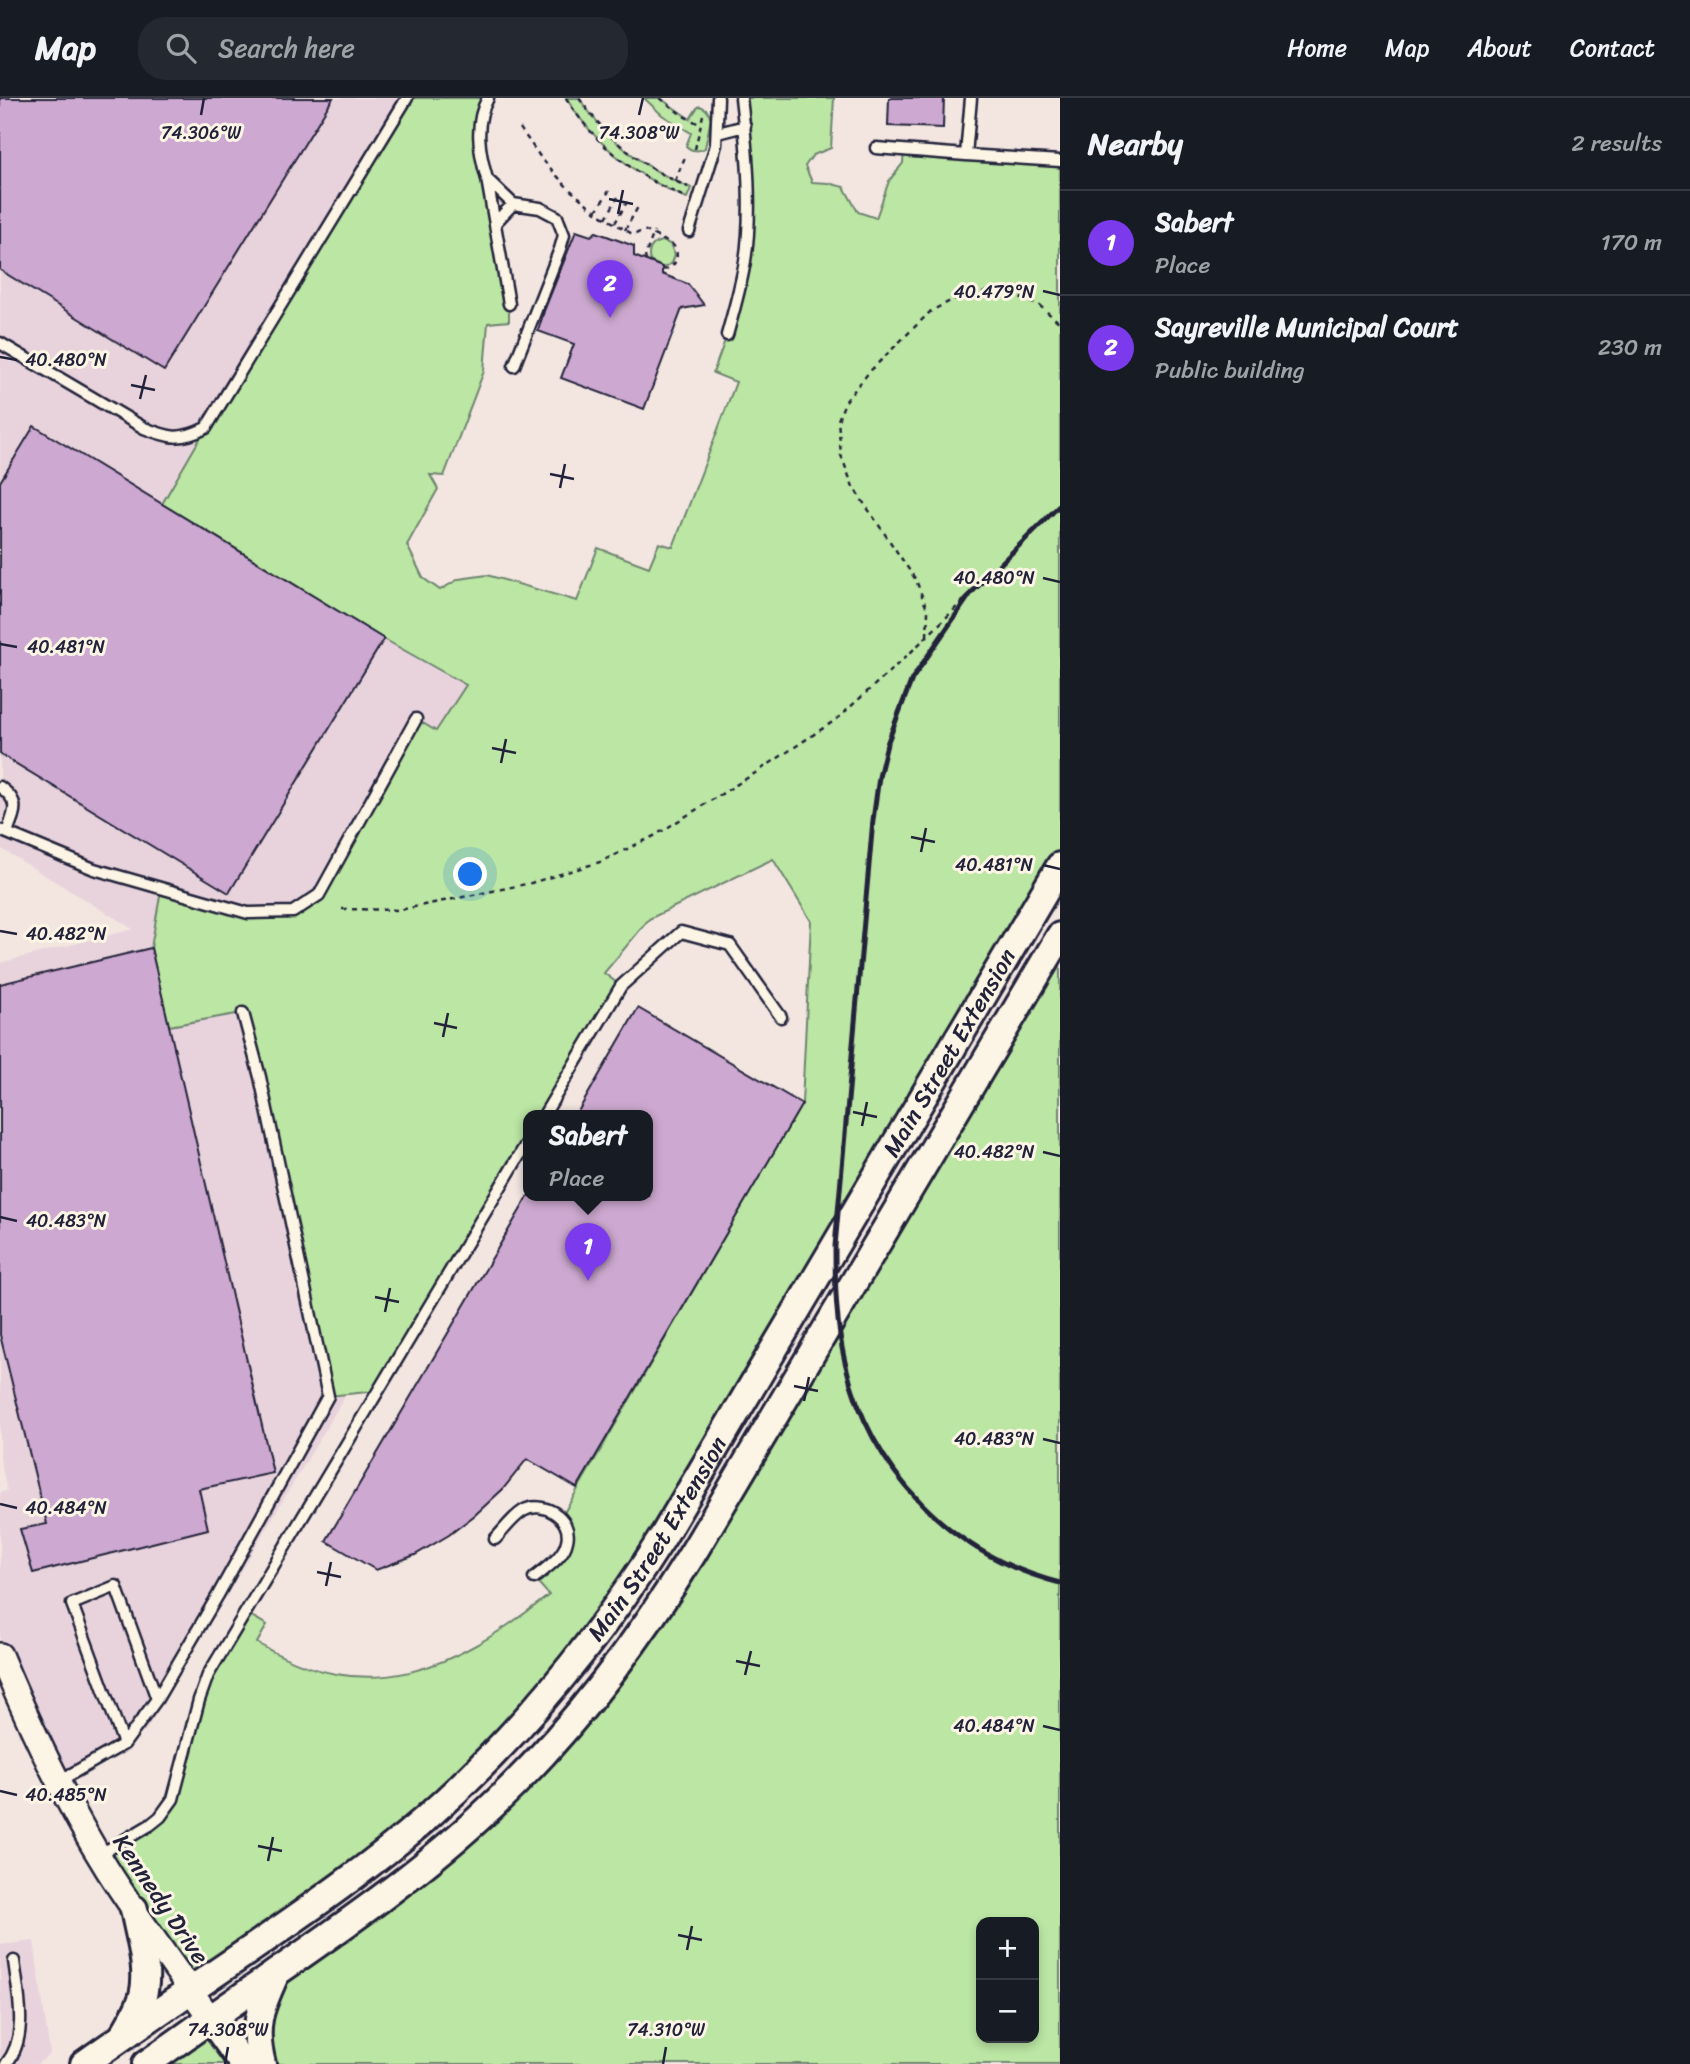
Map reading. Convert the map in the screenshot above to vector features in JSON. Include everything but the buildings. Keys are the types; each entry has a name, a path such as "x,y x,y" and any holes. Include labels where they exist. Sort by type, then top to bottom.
{"main road":[{"name":"Main Street Extension","path":"84,2064 327,1896 424,1819 471,1777 534,1712 629,1590 662,1538 1060,866"},
{"name":"Main Street Extension","path":"146,2064 378,1900 479,1818 544,1753 623,1658 693,1553 1060,936"},
{"path":"122,2038 141,2001 145,1987 134,1909"},
{"path":"262,2064 256,2036 258,2018 277,1972"},
{"path":"210,2018 243,2064"}],"street":[{"name":"Kennedy Drive","path":"0,1656 58,1781 99,1855 210,2018"}],"lane":[{"path":"0,343 144,428 169,438 190,436 206,429 374,148 407,98"},
{"path":"488,98 479,117 479,136 509,304"},
{"path":"727,335 745,259 748,201 741,98"},
{"path":"966,155 971,98"},
{"path":"689,231 718,134 718,99"},
{"path":"718,134 745,126"},
{"path":"876,148 1060,161"},
{"path":"487,179 513,204 540,208 557,217 564,235 514,366"},
{"path":"495,223 513,204"},
{"path":"0,787 12,796 15,803 15,812 3,831 94,869 174,893 248,913 293,912 319,895 416,719"},
{"path":"547,1110 621,986 681,932 730,945 781,1017"},
{"path":"58,1781 124,1744 157,1699 328,1396 260,1077 243,1013"},
{"path":"99,1855 150,1825 160,1817 173,1798 208,1675 523,1149"},
{"path":"495,1539 517,1516 532,1507 549,1509 561,1518 568,1532 565,1547 555,1561 534,1578"},
{"path":"124,1744 72,1604 116,1586 157,1699"},
{"path":"6,2064 17,2045 20,2013 14,1961"}],"path":[{"path":"566,98 586,126 615,156 649,181 687,198"},
{"path":"579,98 617,144 651,169 691,188"},
{"path":"660,98 701,125"},
{"path":"695,149 704,108"},
{"path":"520,128 554,174 596,211 634,235 645,230 669,241 676,249 677,259 671,267 662,270"},
{"path":"675,181 685,157"},
{"path":"596,211 609,191"},
{"path":"606,218 618,197"},
{"path":"615,223 627,202"},
{"path":"625,230 638,207"},
{"path":"646,261 645,256 654,233"},
{"path":"928,636 928,612 916,580 853,488 841,455 838,420 845,402 870,370 931,311 962,295 1002,290 1040,306 1060,323"},
{"path":"342,909 400,909 531,883 600,862 654,836 760,771 837,719 971,593"}],"shaded area":[{"path":"0,98 425,98 206,428 467,685 436,731 347,1393 145,1732 58,1781 0,1655 0,1492 7,1491 0,1459 0,963 133,929 0,848"},
{"path":"34,1941 50,2054 37,2064 0,2064 0,1945"}],"green space":[{"path":"407,98 488,98 479,117 509,304 509,321 488,323 484,371 444,476 430,475 438,489 407,545 423,578 440,590 459,579 487,575 577,601 598,548 649,567 659,543 673,547 736,382 713,373 727,335 747,233 741,98 834,98 831,148 813,155 805,166 812,182 844,187 858,212 876,218 889,181 903,163 904,150 1060,161 1060,866 662,1538 513,1734 191,1990 99,1855 167,1808 199,1700 246,1613 267,1625 257,1643 298,1663 337,1674 374,1677 410,1672 445,1660 479,1643 549,1595 534,1578 565,1547 561,1518 802,1103 811,921 773,859 649,919 604,973 621,986 547,1110 523,1110 523,1149 378,1391 328,1396 242,1013 169,1026 151,948 161,890 248,913 293,912 319,895 416,719 436,731 466,685 384,639 162,504"},
{"path":"566,98 579,98 602,128 628,152 657,171 691,188 687,198 634,170 619,158 590,130"},
{"path":"644,98 660,98 690,119 700,106 706,109 711,118 705,148 688,148 686,146 691,133 662,115"},
{"path":"662,241 670,244 675,255 672,263 663,268 650,261 649,254 653,246"},
{"path":"1060,936 1060,2064 262,2064 264,2001 583,1708"},
{"path":"210,2018 243,2064 146,2064"}],"railway":[{"path":"1060,505 971,593 912,679 887,744 873,820 835,1246 837,1304 845,1362 857,1402 874,1439 896,1473 921,1503 951,1530 984,1552 1021,1570 1060,1583"}],"place":[{"name":"Sayreville Municipal Court","path":"610,318"},
{"name":"Sabert","path":"588,1281"}]}
